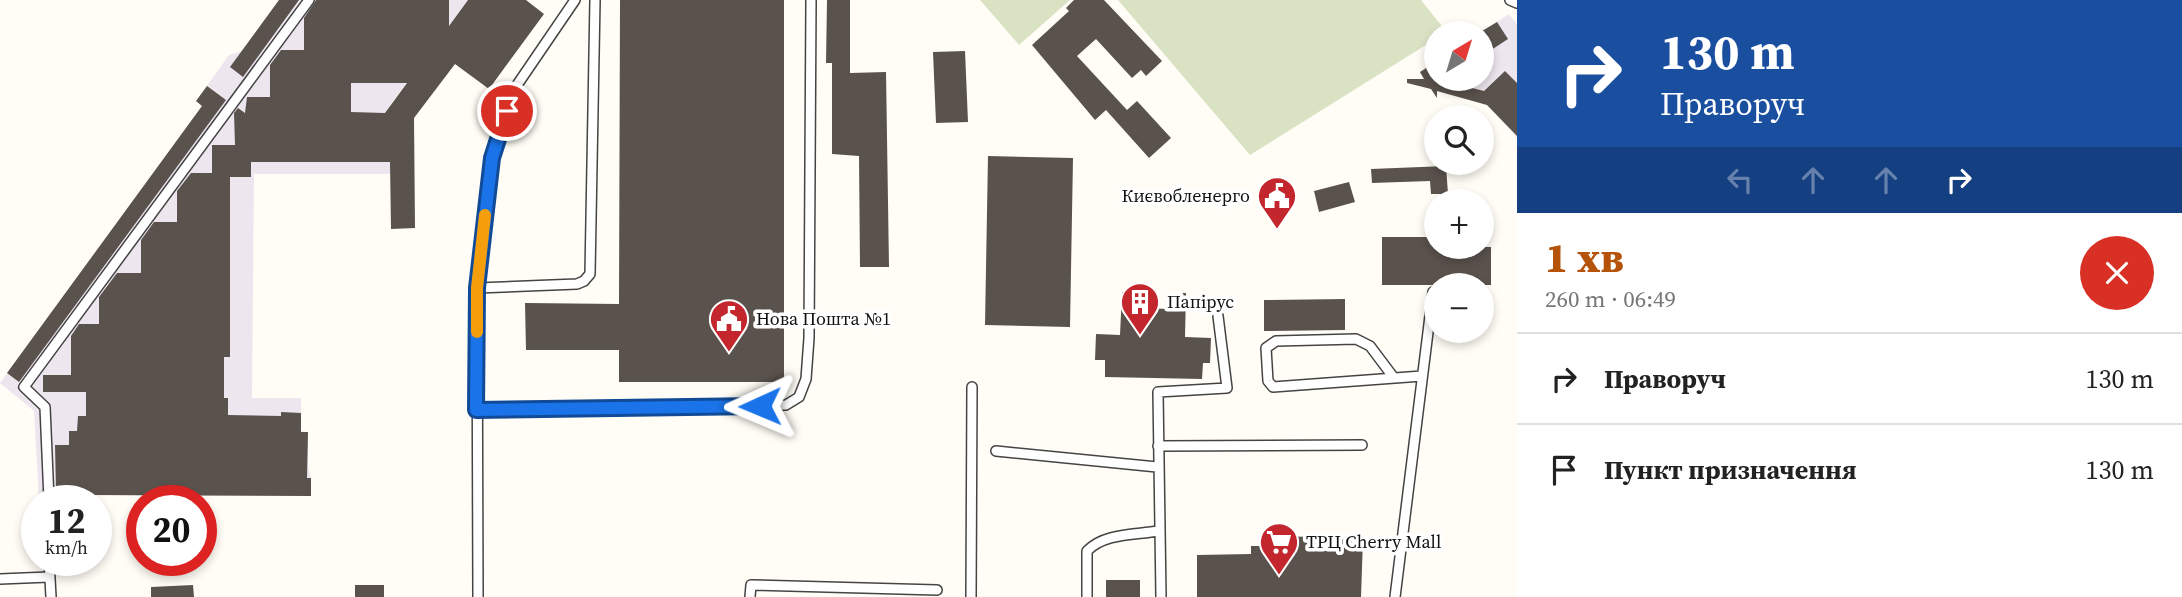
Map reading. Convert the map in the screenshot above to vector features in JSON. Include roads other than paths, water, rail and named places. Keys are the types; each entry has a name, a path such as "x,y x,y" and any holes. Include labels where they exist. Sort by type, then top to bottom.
{"lane":[{"path":"48,485 45,407 24,387 309,0"},
{"path":"478,597 477,288 492,158 515,88 575,0"},
{"path":"477,288 577,284 590,274 595,0"},
{"path":"476,410 786,405 799,397 806,379 809,338 811,0"},
{"path":"1510,0 1517,4"},
{"path":"1161,597 1158,392 1227,388 1217,316"},
{"path":"1394,378 1370,346 1356,339 1276,341 1266,348 1268,381 1273,387 1422,376"},
{"path":"1395,597 1426,343"},
{"path":"971,597 972,387"},
{"path":"1158,446 1362,445"},
{"path":"996,451 1157,467"},
{"path":"1087,597 1087,551 1095,543 1104,539 1158,531"},
{"path":"0,579 49,577 51,597"},
{"path":"750,597 751,585 937,590"}],"place":[{"name":"Києвобленерго","path":"1277,230"},
{"name":"Папірус","path":"1140,336"},
{"name":"Нова Пошта №1","path":"729,353"},
{"name":"ТРЦ Cherry Mall","path":"1279,576"}]}
